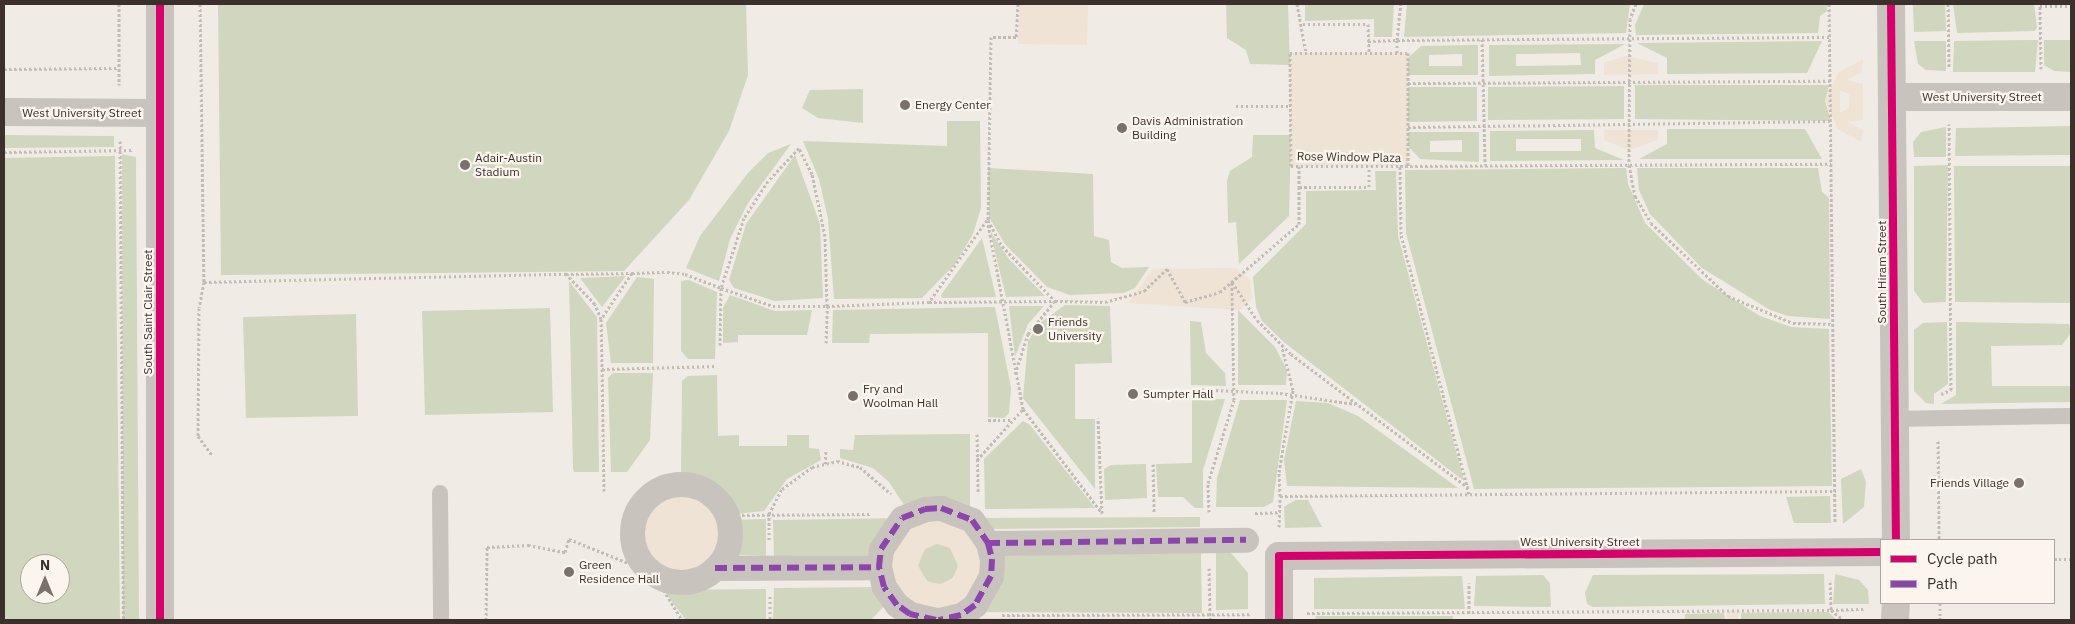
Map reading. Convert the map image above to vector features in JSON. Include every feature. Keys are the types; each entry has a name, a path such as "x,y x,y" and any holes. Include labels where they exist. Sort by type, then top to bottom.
{"street":[{"name":"South Saint Clair Street","path":"160,4 160,620"},
{"name":"South Hiram Street","path":"1892,4 1896,539"},
{"name":"West University Street","path":"1892,97 2071,97"},
{"name":"West University Street","path":"4,112 159,114"},
{"path":"715,568 729,543 727,515 712,495 690,484 673,484 644,499 631,530 637,554 653,573 685,582 715,568 879,567"},
{"path":"942,508 972,520 988,543 991,576 975,605 945,618 910,614 897,605 884,587 879,567 889,532 906,514 942,508"},
{"path":"988,543 1246,540"},
{"name":"West University Street","path":"1279,556 1880,552"},
{"path":"1279,556 1279,620"},
{"path":"1896,604 1896,620"}],"lane":[{"path":"1894,419 2071,416"},
{"path":"440,493 441,620"}],"path":[{"path":"119,4 123,620"},
{"path":"200,4 204,282 199,308 198,436 212,454"},
{"path":"1018,4 1016,37 991,37 988,220 1001,302 1023,409 1102,513"},
{"path":"1297,4 1304,24 1306,53"},
{"path":"1397,53 1400,4"},
{"path":"1636,4 1629,38 1629,165 1635,196 1651,223 1728,296 1794,322 1833,324"},
{"path":"1829,4 1835,521"},
{"path":"1939,539 1937,400 1952,390 1948,4"},
{"path":"2041,97 2040,5 2071,6"},
{"path":"1304,24 1368,24 1369,53"},
{"path":"1368,41 1829,37"},
{"path":"1482,39 1485,166"},
{"path":"4,69 119,68"},
{"path":"1408,83 1830,81"},
{"path":"1236,106 1291,106"},
{"path":"1408,127 1830,121"},
{"path":"720,345 722,288 744,218 768,181 799,148 812,174 825,236 826,343"},
{"path":"4,152 136,150"},
{"path":"1469,494 1469,488 1401,234 1400,166 1831,164"},
{"path":"204,282 566,274 685,274 773,306 827,306 929,302 1112,300 1144,291 1166,268 1185,302 1220,292 1299,224 1299,166"},
{"path":"1299,187 1369,187 1369,166"},
{"path":"988,220 1002,246 1055,301"},
{"path":"929,302 988,220"},
{"path":"601,319 632,273"},
{"path":"566,274 595,304 601,319 604,491"},
{"path":"1232,282 1258,320 1280,344 1356,404 1469,488"},
{"path":"1209,513 1208,482 1234,391 1232,282"},
{"path":"1015,375 1028,334 1055,301"},
{"path":"1279,556 1280,496 1278,472 1293,395 1289,364 1280,344"},
{"path":"602,369 717,366"},
{"path":"1191,389 1293,395 1356,404"},
{"path":"977,460 1023,409"},
{"path":"1098,418 1102,513"},
{"path":"988,420 1012,420"},
{"path":"972,520 978,508 977,434"},
{"path":"825,464 826,449"},
{"path":"770,620 770,514 782,489 812,467 837,461 860,467 894,497 906,514"},
{"path":"1153,464 1154,514"},
{"path":"1280,496 1836,491"},
{"path":"1244,513 1280,512"},
{"path":"1092,513 1110,513"},
{"path":"1145,513 1163,513"},
{"path":"1200,513 1218,513"},
{"path":"727,515 906,514"},
{"path":"486,620 487,547 528,545 566,552 569,540 653,573 682,620"},
{"path":"2055,559 2071,559"},
{"path":"1469,574 1469,613"},
{"path":"1940,604 1940,620"},
{"path":"1310,613 1868,609"},
{"path":"1831,610 1844,620"},
{"path":"945,618 1210,615"}],"green space":[{"name":"Adair-Austin Stadium","path":"218,4 746,4 748,75 729,131 689,200 624,271 221,275"},
{"path":"1226,4 1288,4 1290,65 1250,64 1246,50 1227,38"},
{"path":"1305,4 1394,4 1392,37 1374,37 1374,19 1305,21"},
{"path":"1407,4 1630,4 1626,33 1404,37"},
{"path":"1644,4 1827,4 1827,11 1820,16 1818,33 1636,35 1635,25"},
{"path":"1913,4 1945,4 1946,31 1914,32"},
{"path":"1953,4 2034,4 2037,27 2035,31 1957,33"},
{"path":"2038,40 2035,72 1953,72 1954,41"},
{"path":"2044,40 2071,40 2071,72 2054,71 2044,65"},
{"path":"1822,41 1807,73 1667,74 1667,58 1637,43"},
{"path":"1914,41 1946,41 1946,71 1926,70 1918,64"},
{"path":"1625,44 1595,60 1595,74 1489,76 1489,45","holes":["1580,53 1581,65 1516,66 1516,54"]},
{"path":"1478,45 1478,75 1408,75 1408,58 1421,46","holes":["1462,54 1462,66 1429,66 1429,55"]},
{"path":"1635,85 1829,85 1825,101 1831,121 1635,119"},
{"path":"1624,86 1624,119 1488,120 1488,87"},
{"path":"1408,87 1477,87 1477,121 1408,122"},
{"path":"863,89 863,123 818,118 802,108 810,90"},
{"path":"947,121 980,121 981,208 973,234 955,264 922,298 834,299 828,219 819,179 803,141 947,146"},
{"path":"2071,126 2071,155 1955,156 1956,128"},
{"path":"1946,127 1946,157 1914,157 1913,142 1921,132"},
{"path":"1667,129 1805,129 1822,159 1639,159 1667,144"},
{"path":"1594,130 1595,148 1624,160 1490,161 1490,131","holes":["1516,139 1581,139 1581,151 1516,151"]},
{"path":"1408,132 1479,132 1479,162 1420,159 1408,146","holes":["1462,140 1462,152 1430,152 1430,141"]},
{"path":"4,135 114,136 114,147 4,148"},
{"path":"1253,135 1291,135 1289,216 1239,264 1236,222 1228,223 1227,181 1230,171 1252,157"},
{"path":"791,144 748,203 730,239 719,281 686,268 700,236 748,173 768,153"},
{"path":"122,154 136,157 139,620 123,620"},
{"path":"795,155 820,224 823,298 775,301 734,288 729,280 746,224"},
{"path":"115,156 120,620 4,620 4,158"},
{"path":"1948,165 1946,302 1923,303 1914,291 1914,166"},
{"path":"1954,166 2071,166 2071,303 1955,302"},
{"path":"988,168 1093,174 1094,236 1109,240 1111,262 1122,268 1149,267 1135,288 1124,293 1070,295 1047,287 1005,244 989,217"},
{"path":"1626,168 1628,184 1645,223 1703,280 1760,316 1791,327 1829,329 1832,486 1474,489 1406,233 1405,170"},
{"path":"1637,168 1818,168 1822,192 1829,198 1830,319 1788,316 1770,310 1702,268 1650,214 1639,190"},
{"path":"1375,171 1396,171 1398,236 1464,481 1285,343 1262,321 1256,307 1253,277 1306,224 1306,191 1376,190"},
{"path":"990,231 1009,259 1045,296 1006,297"},
{"path":"982,238 996,297 942,298 941,295"},
{"path":"626,276 602,307 580,278"},
{"path":"637,277 654,279 653,363 611,363 606,323"},
{"path":"689,280 717,292 715,359 688,359 681,351 681,281"},
{"path":"569,281 597,317 599,472 574,472 573,468"},
{"path":"730,295 775,311 812,310 807,335 738,335 738,342 723,343 723,308"},
{"path":"1065,305 1110,306 1112,363 1075,364 1075,419 1095,419 1095,489 1023,398 1028,341 1040,323"},
{"path":"1009,306 1044,306 1028,324 1015,357"},
{"path":"995,307 1011,388 1009,413 1004,418 988,417 988,333 870,334 869,343 832,343 833,310"},
{"path":"550,308 553,412 425,415 422,311"},
{"path":"1238,310 1275,347 1287,370 1286,385 1238,385"},
{"path":"356,314 358,416 246,418 243,317"},
{"path":"1190,321 1201,322 1206,353 1225,373 1226,386 1191,385"},
{"path":"1947,322 1948,384 1934,394 1934,404 1926,403 1914,391 1914,330 1923,323"},
{"path":"1956,322 2069,324 2071,333 2062,345 1991,346 1992,386 2071,386 2071,402 1941,404 1956,395"},
{"path":"613,373 653,373 650,440 627,472 611,472 608,378"},
{"path":"717,375 718,436 739,435 739,446 787,446 787,435 809,435 809,448 819,449 821,460 787,479 764,511 727,515 719,501 681,474 682,381 688,376"},
{"path":"1192,399 1225,399 1203,470 1203,508 1195,508 1183,497 1158,497 1156,464 1192,463"},
{"path":"1240,400 1287,400 1273,502 1264,507 1216,507 1217,478"},
{"path":"1296,401 1328,403 1358,416 1458,488 1287,486 1284,460"},
{"path":"1023,421 1030,425 1095,508 985,509 984,459"},
{"path":"970,434 970,510 908,511 889,482 873,468 840,458 840,449 853,450 855,435"},
{"path":"1146,464 1147,498 1105,500 1104,469 1111,465"},
{"path":"1861,469 1866,482 1864,507 1843,524 1841,479"},
{"path":"1830,496 1831,523 1794,523 1786,497"},
{"path":"1295,500 1308,500 1322,527 1285,528 1284,507"},
{"path":"1200,517 1200,527 985,529 985,518"},
{"path":"902,518 880,555 774,556 773,520"},
{"path":"766,519 766,556 739,555 730,545 729,520"},
{"path":"934,544 942,544 949,547 955,553 958,564 955,575 949,581 942,584 934,584 927,581 921,575 918,568 918,560 921,553 927,547"},
{"path":"1201,553 1202,613 971,612 991,555"},
{"path":"1216,553 1231,553 1248,573 1248,609 1216,610"},
{"path":"1824,574 1825,604 1593,607 1587,604 1585,593 1593,575"},
{"path":"1835,574 1859,580 1868,590 1869,604 1833,604"},
{"path":"1543,575 1550,583 1551,607 1474,606 1476,576"},
{"path":"1462,576 1465,609 1314,609 1314,578"},
{"path":"884,587 888,602 871,620 773,620 774,588"},
{"path":"766,589 766,620 686,620 663,590"},
{"path":"1828,612 1837,620 1741,620 1741,613"},
{"path":"1724,613 1725,620 1685,620 1685,614"},
{"path":"1316,616 1453,616 1453,620 1315,620"}],"sand":[{"path":"954,617 1050,619 1050,620 948,620"}],"shaded area":[{"path":"1019,4 1088,4 1087,45 1018,44"},
{"path":"1290,53 1408,53 1408,166 1291,166"},
{"path":"1625,56 1658,63 1658,74 1604,75 1604,63"},
{"path":"1863,59 1862,72 1846,80 1863,84 1863,120 1847,122 1863,130 1861,142 1838,129 1825,101 1838,73","holes":["1840,90 1849,94 1849,108 1840,113"]},
{"path":"1604,130 1658,130 1658,140 1629,150 1604,140"},
{"path":"1235,268 1250,279 1252,298 1240,310 1128,303 1153,269"},
{"path":"681,484 700,488 716,498 726,514 730,533 726,552 716,568 700,578 681,582 662,578 646,568 636,552 632,533 636,514 646,498 662,488"},
{"path":"957,512 991,576 948,619 884,587 902,518","holes":["937,544 950,548 958,566 953,578 941,584 928,582 918,566 925,549"]},
{"path":"1731,610 1735,610 1739,616 1735,622 1731,622 1727,618 1727,614"}],"marked path":[{"path":"936,620 910,614 897,605 884,587 879,567 881,549 902,518 925,509 941,508 972,520 988,543 992,559 991,576 975,605 961,615 939,620"},
{"path":"988,543 1246,540"},
{"path":"715,568 879,567"}],"cycle path":[{"path":"160,4 160,620"},
{"path":"1891,4 1896,539"},
{"path":"1279,620 1279,556 1880,552"}],"place":[{"name":"Energy Center","path":"905,105"},
{"name":"Davis Administration Building","path":"1122,128"},
{"name":"Adair-Austin Stadium","path":"465,165"},
{"name":"Friends University","path":"1038,329"},
{"name":"Sumpter Hall","path":"1133,394"},
{"name":"Fry and Woolman Hall","path":"853,396"},
{"name":"Friends Village","path":"2019,483"},
{"name":"Green Residence Hall","path":"569,572"}]}
